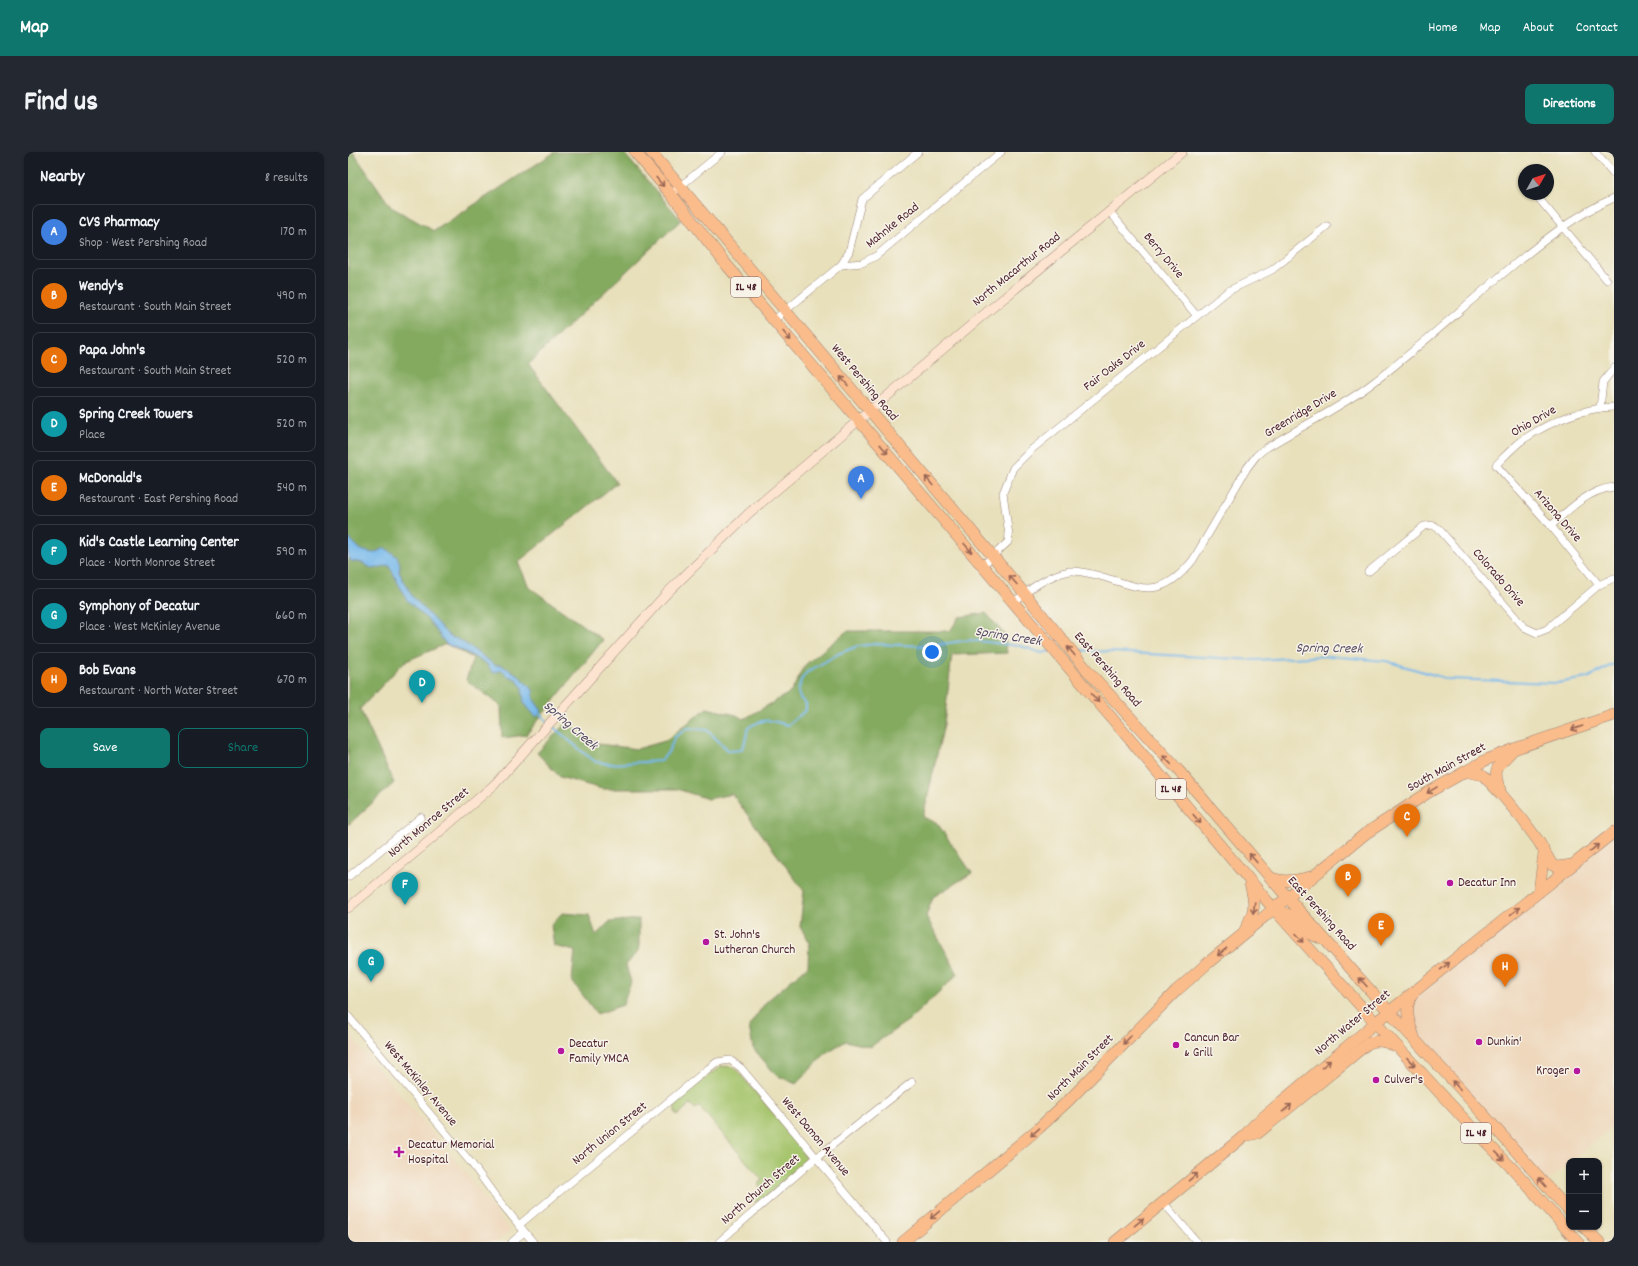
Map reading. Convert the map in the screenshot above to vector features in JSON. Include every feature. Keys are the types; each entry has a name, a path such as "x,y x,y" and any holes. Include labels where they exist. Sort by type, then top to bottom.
{"main road":[{"name":"IL 48","path":"635,152 774,320 1274,909 1375,1023 1475,1131 1515,1171 1578,1242"},
{"name":"West Pershing Road","path":"651,152 1056,632"},
{"path":"690,220 695,218 702,223 728,252 746,266"},
{"name":"East Pershing Road","path":"1056,632 1087,670 1188,782 1326,941 1566,1208"},
{"name":"South Main Street","path":"1274,909 1365,834 1429,792 1464,772 1486,760 1514,749 1614,715"},
{"path":"1502,795 1495,772 1498,766 1514,749"},
{"path":"1464,772 1483,775 1502,795 1539,842 1552,865 1557,867 1575,864"},
{"name":"North Water Street","path":"1115,1242 1244,1136 1255,1124 1375,1023 1614,832"},
{"path":"1539,892 1544,853"},
{"path":"1271,878 1289,882 1313,876"},
{"path":"1242,935 1253,916 1255,906 1249,880"},
{"path":"1274,909 1292,916 1309,933 1326,941"},
{"name":"North Main Street","path":"903,1242 1039,1128 1070,1099 1176,992 1274,909"},
{"path":"1415,991 1409,1000 1407,1011 1408,1020 1416,1042"},
{"path":"1244,1136 1258,1132 1367,1044 1374,1040 1397,1047"},
{"path":"1587,1230 1599,1242"}],"street":[{"path":"671,194 722,152"},
{"path":"774,320 841,265 849,252 862,199 918,152"},
{"name":"Mahnke Road","path":"841,265 862,262 876,256 1001,152"},
{"name":"North Macarthur Road","path":"560,712 668,593 698,562 770,494 982,316 1182,152"},
{"path":"1595,152 1614,174"},
{"name":"Greenridge Drive","path":"1014,602 1024,593 1045,579 1071,571 1081,571 1132,586 1147,588 1158,588 1171,582 1184,571 1192,560 1256,456 1278,440 1354,397 1562,227 1582,214 1614,198"},
{"path":"1540,200 1607,280"},
{"name":"Berry Drive","path":"1110,212 1198,316"},
{"name":"Fair Oaks Drive","path":"983,565 1008,542 1009,535 1003,493 1013,468 1031,450 1228,291 1280,265 1327,226"},
{"path":"1600,408 1603,382 1614,368"},
{"name":"Ohio Drive","path":"1496,465 1523,440 1558,420 1600,408 1614,407"},
{"name":"Arizona Drive","path":"1496,465 1551,526 1599,585"},
{"path":"1551,526 1575,503 1608,488 1614,488"},
{"name":"Colorado Drive","path":"1368,572 1424,526 1433,525 1439,529 1524,627 1537,633 1547,629 1599,585 1614,578"},
{"name":"North Monroe Street","path":"348,908 474,803 523,754 560,712"},
{"path":"348,877 421,817"},
{"name":"West McKinley Avenue","path":"348,1016 472,1164 533,1242"},
{"name":"West Damon Avenue","path":"717,1062 730,1060 741,1068 887,1242"},
{"name":"North Union Street","path":"519,1226 590,1165 717,1062"},
{"name":"North Church Street","path":"719,1242 816,1158 912,1082"},
{"path":"1163,1202 1198,1242"},
{"path":"512,1242 524,1232"}],"shaded area":[{"path":"1614,835 1614,1126 1576,1158 1566,1158 1566,1166 1547,1182 1394,1012"},
{"name":"Decatur Memorial Hospital","path":"348,1033 463,1169 510,1231 496,1242 348,1242"}],"green space":[{"path":"348,152 353,152 391,207 434,231 555,152 623,152 681,220 528,364 617,483 518,562 529,587 603,640 526,735 502,738 501,706 466,680 473,658 446,644 404,662 360,709 394,783 348,825"},
{"path":"986,613 1004,634 1007,653 952,655 944,724 923,817 937,823 972,873 933,897 926,916 958,974 909,1020 870,1047 846,1041 827,1052 796,1084 776,1075 753,1048 749,1026 766,1002 808,966 809,941 800,927 804,891 732,794 708,799 677,789 602,789 560,777 537,753 566,723 599,744 637,749 665,741 707,708 736,715 744,719 791,692 805,665 847,631 950,631 959,617"},
{"path":"562,913 589,915 596,935 609,922 639,919 639,950 626,965 631,982 623,1005 597,1014 572,981 575,951 554,946 551,925"},
{"path":"721,1066 734,1067 808,1154 808,1158 760,1202 749,1200 761,1188 758,1184 762,1180 699,1106 695,1109 690,1104 677,1116 675,1112 677,1100"}],"water":[{"name":"Spring Creek","path":"348,537 361,550 373,553 385,548 395,555 400,563 399,572 412,596 449,636 460,640 495,665 501,665 517,674 533,690 534,700 542,711 536,717 524,703 522,687 516,679 508,676 502,670 493,673 487,664 446,644 430,622 406,599 389,565 373,569 362,563 351,561 348,556"}],"waterway":[{"name":"Spring Creek","path":"551,725 596,762 611,764 661,761 668,752 675,737 688,728 707,730 729,751 741,750 745,742 748,728 759,722 767,720 788,725 806,710 806,704 800,698 798,692 801,680 807,672 840,653 858,646 874,644 928,646 969,640 1021,646 1042,653 1050,651"},
{"name":"Spring Creek","path":"1076,650 1256,660 1329,656 1386,661 1448,679 1557,683 1587,678 1614,664"},
{"name":"Spring Creek","path":"538,712 548,722"}],"place":[{"name":"CVS Pharmacy","path":"861,499"},
{"name":"Spring Creek Towers","path":"422,703"},
{"name":"Papa John's","path":"1407,837"},
{"name":"Decatur Inn","path":"1450,883"},
{"name":"Wendy's","path":"1348,897"},
{"name":"Kid's Castle Learning Center","path":"405,905"},
{"name":"St. John's Lutheran Church","path":"706,942"},
{"name":"McDonald's","path":"1381,946"},
{"name":"Symphony of Decatur","path":"371,982"},
{"name":"Bob Evans","path":"1505,987"},
{"name":"Dunkin'","path":"1479,1042"},
{"name":"Cancun Bar & Grill","path":"1176,1045"},
{"name":"Decatur Family YMCA","path":"561,1051"},
{"name":"Kroger","path":"1577,1071"},
{"name":"Culver's","path":"1376,1080"},
{"name":"Decatur Memorial Hospital","path":"399,1152"}]}
